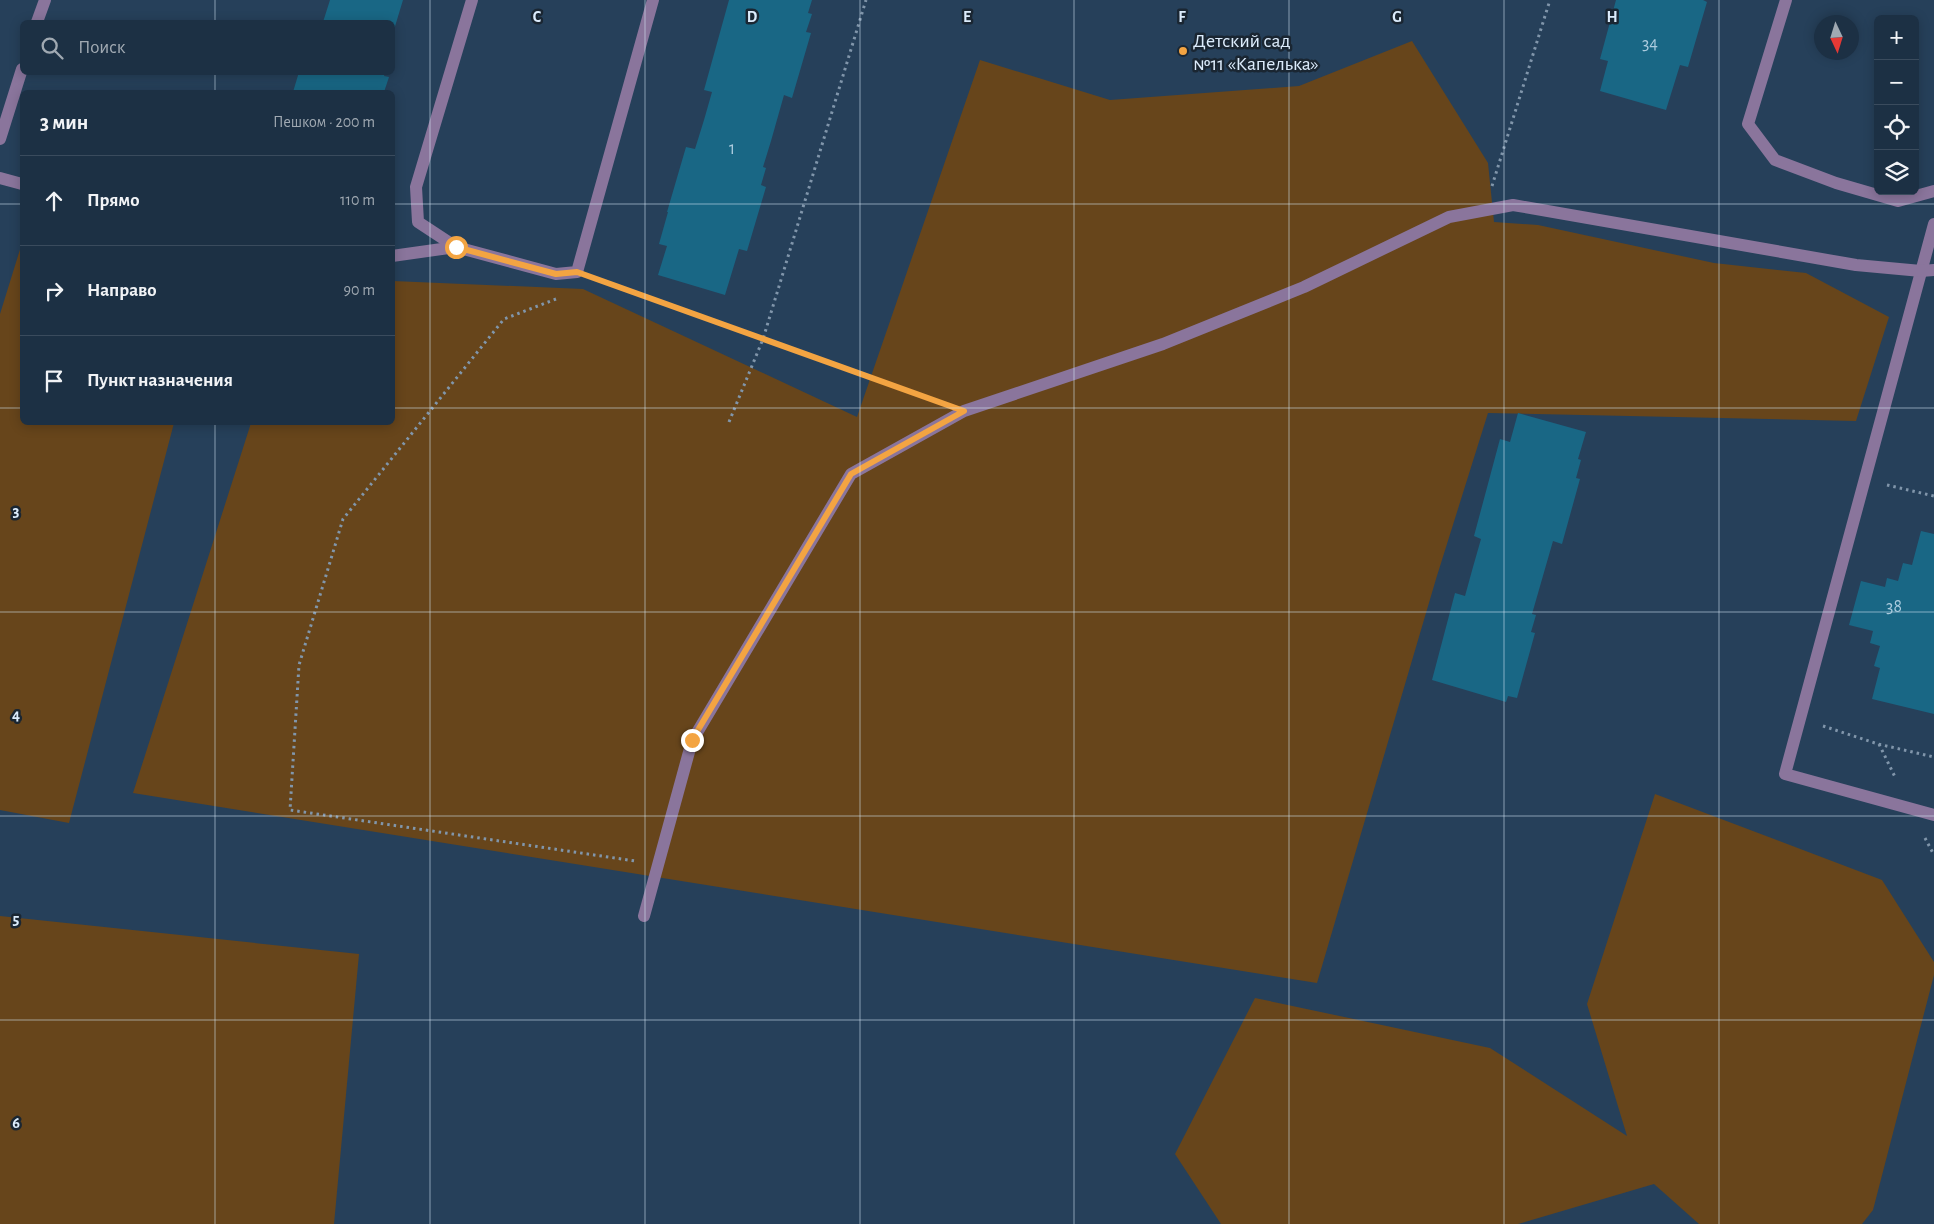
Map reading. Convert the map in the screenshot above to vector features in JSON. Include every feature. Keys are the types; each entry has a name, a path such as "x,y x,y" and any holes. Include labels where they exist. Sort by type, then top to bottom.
{"lane":[{"path":"38,20 44,0"},
{"path":"472,0 416,187 418,222 456,247 556,274 577,272 653,0"},
{"path":"1786,0 1748,124 1775,160 1836,183 1898,201 1934,191"},
{"path":"0,139 20,75"},
{"path":"0,178 20,183"},
{"path":"644,916 692,740 851,474 964,411 1162,344 1304,287 1449,217 1513,205 1856,265 1928,270"},
{"path":"1934,224 1928,270 1865,479 1786,774 1934,815"},
{"path":"395,256 456,247"}],"path":[{"path":"729,422 763,339 866,0"},
{"path":"1484,210 1550,0"},
{"path":"577,272 964,411"},
{"path":"596,284 602,281"},
{"path":"557,299 504,319 342,519 299,665 290,810 658,864"},
{"path":"1865,479 1934,496"},
{"path":"1801,719 1878,744 1934,757"}],"shaded area":[{"path":"1412,41 1488,163 1494,222 1538,225 1714,263 1806,273 1889,317 1856,421 1488,413 1436,579 1317,983 133,793 250,425 395,425 395,281 583,289 857,417 980,60 1110,100 1299,86"},
{"path":"20,249 20,425 173,425 69,823 0,810 0,314"},
{"path":"1655,794 1882,880 1934,962 1934,975 1873,1210 1862,1224 1699,1224 1654,1184 1518,1224 1221,1224 1175,1154 1255,998 1490,1048 1627,1136 1587,1004"},
{"path":"0,916 359,954 334,1224 0,1224"}],"building":[{"path":"330,0 403,0 395,26 395,20 324,20"},
{"path":"729,0 812,0 808,13 812,14 806,32 811,33 792,98 784,95 763,167 766,168 761,185 766,187 747,251 739,249 725,295 658,275 667,246 659,244 667,212 686,147 695,149 704,120 712,92 704,90"},
{"path":"1616,0 1703,0 1707,2 1688,67 1680,65 1666,110 1600,91 1608,61 1600,59"},
{"path":"298,75 384,75 389,77 385,90 294,90"},
{"path":"1518,413 1586,432 1578,459 1581,460 1576,478 1580,479 1562,544 1553,541 1532,614 1536,615 1531,632 1535,633 1517,698 1508,696 1506,702 1432,680 1455,593 1465,596 1481,539 1474,536 1500,439 1510,442"},
{"path":"1921,531 1934,534 1934,714 1872,699 1880,668 1874,666 1880,646 1870,643 1873,631 1849,625 1861,581 1885,587 1887,578 1898,581 1903,563 1912,565"}],"place":[{"name":"Детский сад №11 «Капелька»","path":"1183,51"}],"route":[{"path":"456,247 556,274 577,272 964,411 851,474 692,740"}]}
